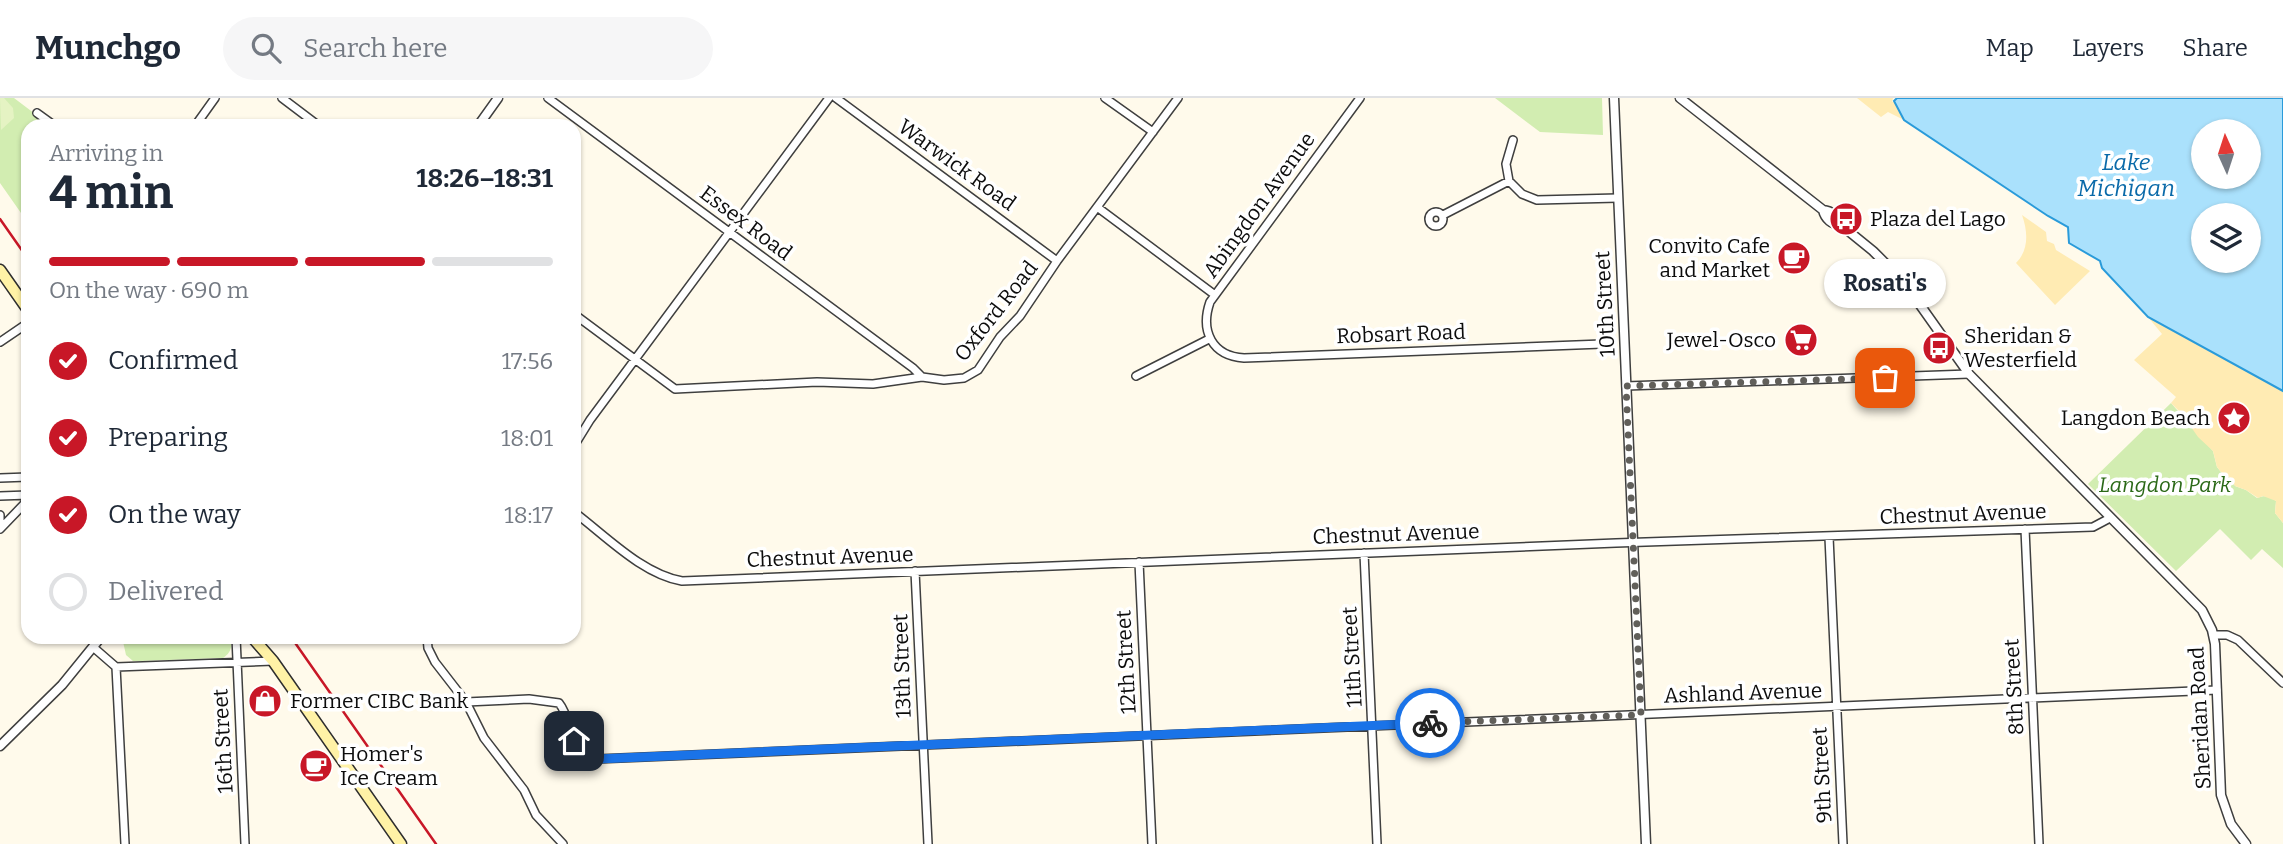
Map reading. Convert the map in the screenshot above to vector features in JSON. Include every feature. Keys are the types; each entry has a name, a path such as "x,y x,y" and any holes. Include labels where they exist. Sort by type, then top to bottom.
{"main road":[{"path":"0,270 21,300"},
{"path":"258,644 273,661 401,844"}],"street":[{"path":"200,119 215,98"},
{"path":"282,98 310,119"},
{"path":"483,119 498,98"},
{"name":"Essex Road","path":"548,98 576,119"},
{"path":"581,435 829,98"},
{"name":"Warwick Road","path":"836,98 1056,261"},
{"path":"1105,98 1153,132"},
{"name":"Oxford Road","path":"635,359 675,388 817,382 873,384 922,377 954,380 974,374 1000,337 1020,316 1056,261 1178,98"},
{"name":"Abingdon Avenue","path":"1209,339 1206,317 1210,302 1360,98"},
{"name":"10th Street","path":"1614,98 1646,844"},
{"name":"Sheridan Road","path":"1680,98 1823,210 1825,217 1835,225 1841,225 1894,272 1969,374 2202,610 2214,635 2221,795 2231,824 2246,844"},
{"path":"37,113 45,119"},
{"name":"Essex Road","path":"581,123 922,377"},
{"path":"1513,140 1507,156 1509,181 1522,194 1537,200 1618,198"},
{"path":"1443,215 1509,181"},
{"path":"1097,206 1215,295"},
{"path":"581,319 635,359"},
{"path":"0,342 21,328"},
{"path":"1136,376 1209,339"},
{"name":"Robsart Road","path":"1209,339 1226,354 1244,358 1602,344"},
{"path":"1626,386 1969,374"},
{"path":"0,478 21,477"},
{"path":"0,496 21,497"},
{"path":"0,527 21,504"},
{"path":"0,515 0,527"},
{"name":"Chestnut Avenue","path":"581,517 650,570 682,581 1633,542 2093,527 2110,518"},
{"name":"8th Street","path":"2025,529 2039,844"},
{"name":"9th Street","path":"1829,537 1843,844"},
{"name":"11th Street","path":"1364,553 1377,844"},
{"name":"12th Street","path":"1139,562 1152,844"},
{"name":"13th Street","path":"915,571 928,844"},
{"path":"2214,635 2227,635 2238,640 2283,683"},
{"path":"0,746 62,685 95,644"},
{"name":"16th Street","path":"236,644 245,844"},
{"path":"428,644 435,662 466,702 484,738 524,790 536,815 564,844"},
{"path":"93,647 116,667 273,661"},
{"path":"116,667 125,844"},
{"name":"Ashland Avenue","path":"466,702 529,699 559,704 579,750 588,759 2217,690"}],"green space":[{"path":"0,98 14,98 42,119 21,119 21,213 0,183"},
{"path":"0,98 4,98 13,108 14,118 1,130"},
{"path":"1495,98 1602,98 1603,135 1540,132"},
{"name":"Langdon Park","path":"2171,403 2213,451 2217,467 2232,479 2235,486 2257,498 2267,496 2276,501 2275,513 2283,523 2283,568 2262,549 2251,560 2220,529 2176,571 2088,484"},
{"path":"124,644 231,646 223,658 133,661 126,655"}],"sand":[{"path":"1857,98 1893,98 1892,102 1894,101 1904,120 1888,112 1881,117"},
{"path":"2022,215 2046,232 2047,241 2054,244 2056,250 2090,271 2055,305 2016,263 2026,240"},
{"name":"Langdon Beach","path":"2148,317 2283,391 2283,523 2275,513 2276,501 2263,496 2258,498 2235,486 2231,478 2221,472 2213,451 2171,403 2176,397 2134,360 2162,334"}],"water":[{"name":"Lake Michigan","path":"1897,98 2283,98 2283,391 2148,317 2102,268 2100,261 2069,243 2068,227 1904,120 1894,101"}],"railway":[{"path":"0,219 21,249"},
{"path":"296,644 436,844"}],"way so far":[{"path":"1430,723 1641,715 1626,386 1885,378"}],"place":[{"name":"Plaza del Lago","path":"1846,219"},
{"name":"Convito Cafe and Market","path":"1794,258"},
{"name":"Jewel-Osco","path":"1801,340"},
{"name":"Sheridan & Westerfield","path":"1939,348"},
{"name":"Rosati's","path":"1885,378"},
{"name":"Langdon Beach","path":"2234,418"},
{"name":"Former CIBC Bank","path":"265,701"},
{"name":"Homer's Ice Cream","path":"316,766"}],"route":[{"path":"574,741 582,755 588,759 597,759 1430,723"}]}
